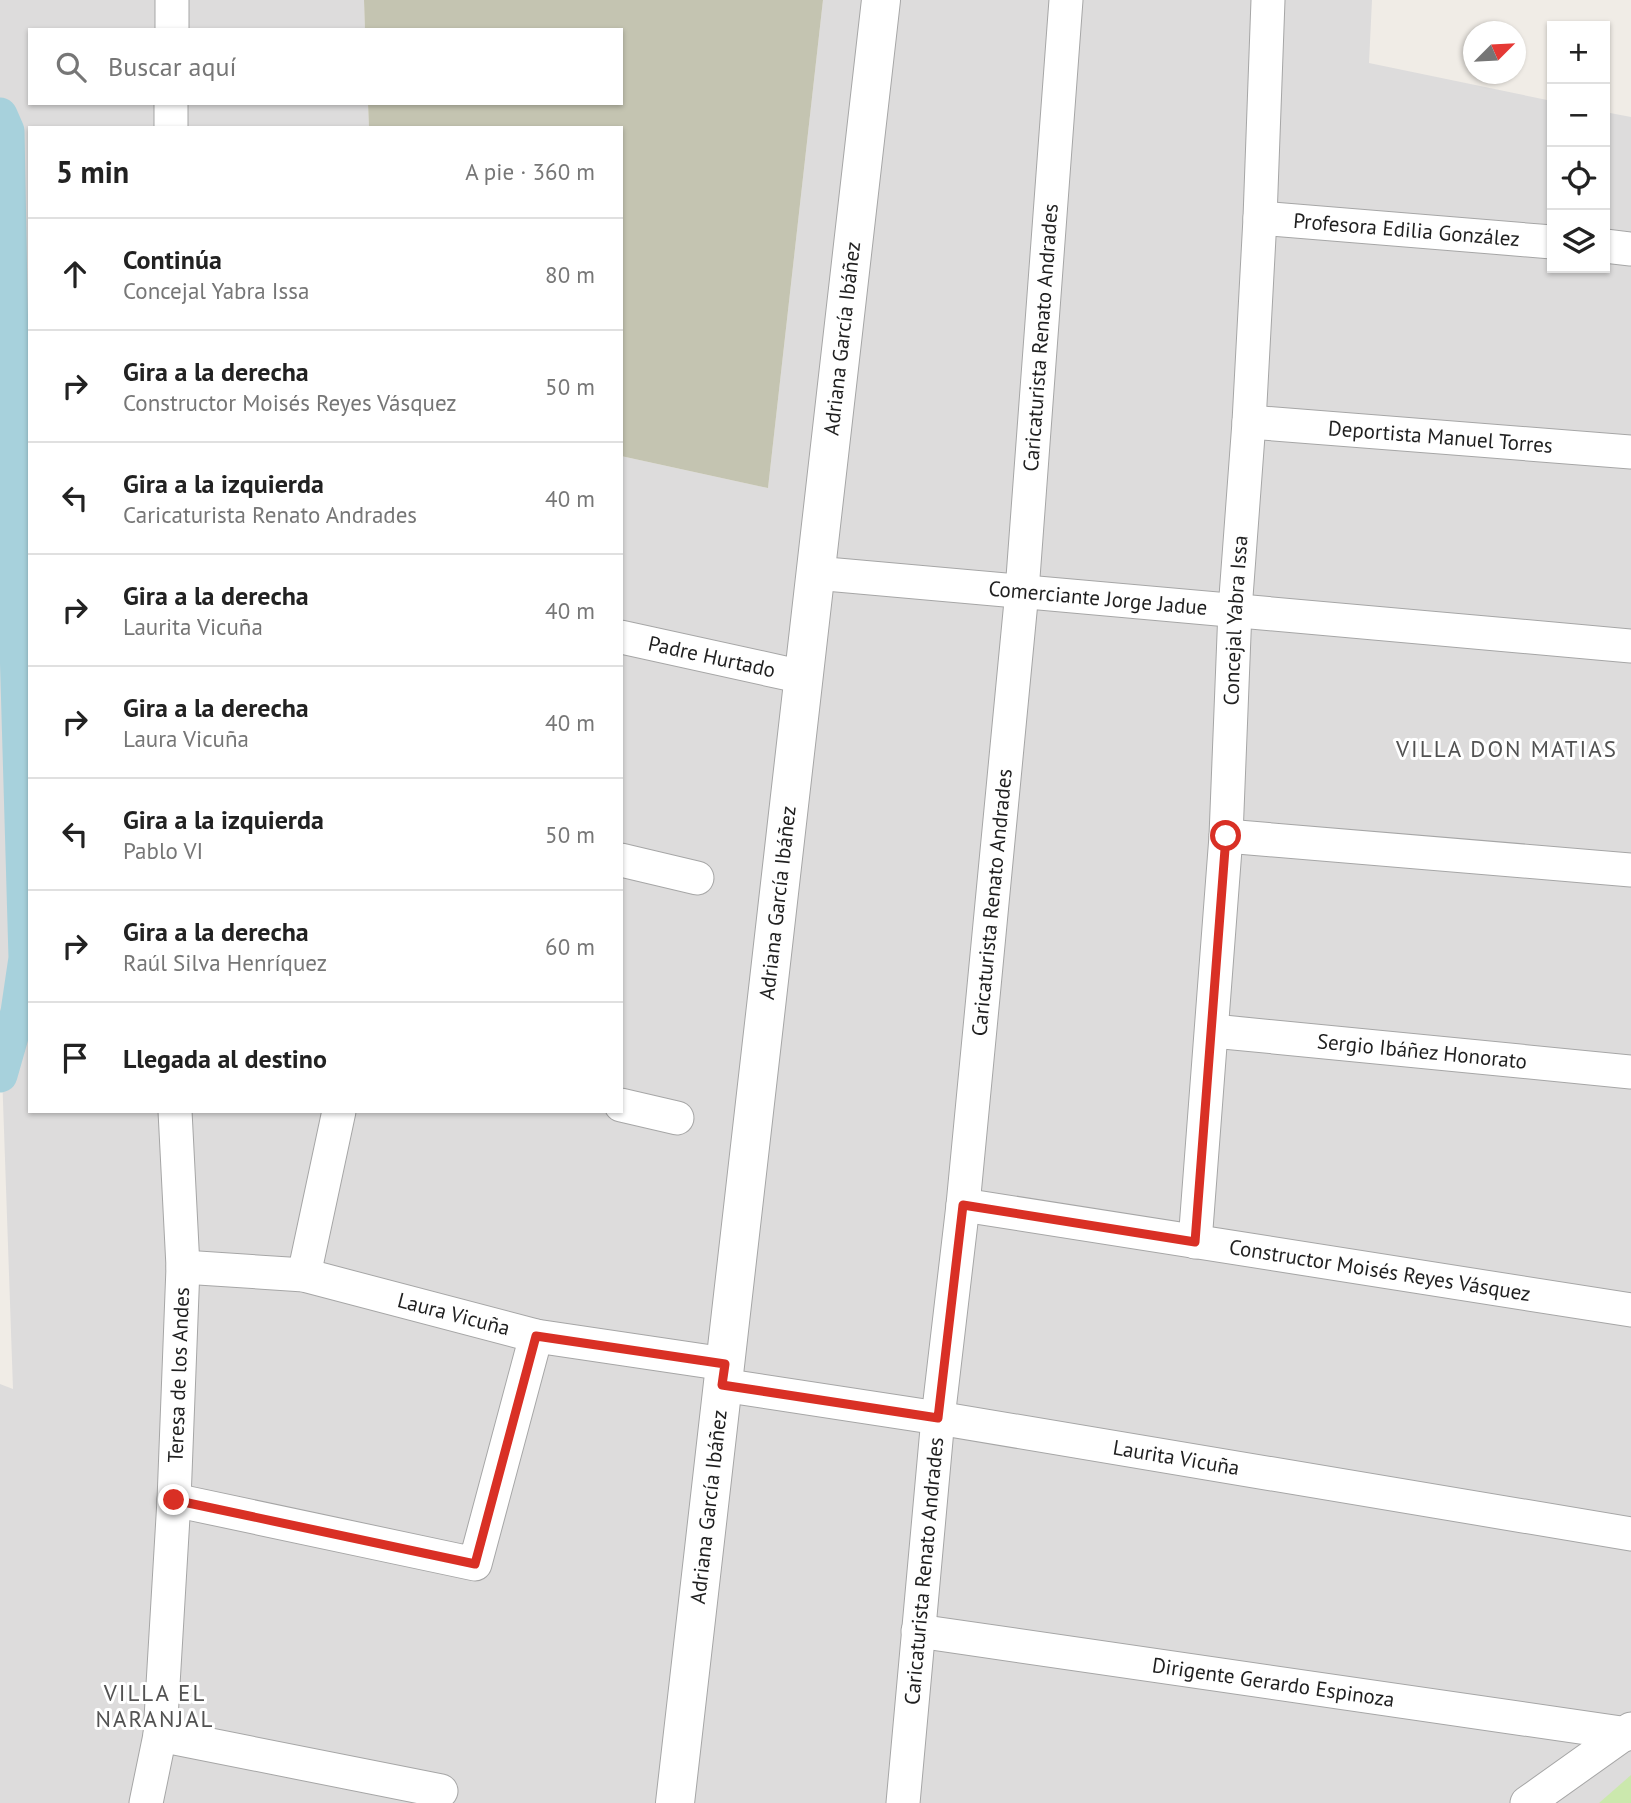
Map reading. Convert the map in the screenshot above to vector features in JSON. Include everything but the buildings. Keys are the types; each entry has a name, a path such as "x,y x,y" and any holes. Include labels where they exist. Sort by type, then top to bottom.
{"street":[{"path":"172,0 172,28"},
{"name":"Adriana García Ibáñez","path":"675,1803 881,0"},
{"name":"Caricaturista Renato Andrades","path":"903,1803 938,1418 963,1205 1022,591 1066,0"},
{"name":"Concejal Yabra Issa","path":"1195,1242 1226,836 1235,610 1260,218 1268,0"},
{"path":"171,105 171,126"},
{"name":"Profesora Edilia González","path":"1260,218 1547,242"},
{"path":"1610,246 1631,248"},
{"name":"Deportista Manuel Torres","path":"1249,422 1631,452"},
{"name":"Comerciante Jorge Jadue","path":"815,573 1631,646"},
{"name":"Padre Hurtado","path":"623,637 803,677"},
{"path":"1226,836 1631,870"},
{"path":"623,860 697,878"},
{"name":"Sergio Ibáñez Honorato","path":"1213,1031 1631,1072"},
{"path":"623,1105 677,1118"},
{"name":"Teresa de los Andes","path":"146,1803 160,1735 174,1500 183,1267 175,1113"},
{"path":"304,1275 338,1113"},
{"name":"Constructor Moisés Reyes Vásquez","path":"963,1205 1631,1310"},
{"name":"Laura Vicuña","path":"183,1267 304,1275 536,1336 724,1375"},
{"path":"174,1500 475,1564 536,1336"},
{"name":"Laurita Vicuña","path":"724,1375 938,1418 1631,1534"},
{"name":"Dirigente Gerardo Espinoza","path":"918,1631 1629,1731"},
{"path":"1527,1803 1629,1731"},
{"path":"160,1735 440,1791"}],"shaded area":[{"path":"0,0 364,0 365,28 28,28 28,105 368,105 369,126 28,126 28,1113 623,1113 623,456 768,488 823,0 1372,0 1369,63 1547,100 1547,273 1610,273 1610,113 1631,117 1631,1803 0,1803 0,1384 13,1389 0,1015"},
{"path":"364,0 823,0 768,488 623,456 623,126 369,126 368,105 623,105 623,28 365,28"}],"green space":[{"path":"1631,1775 1631,1803 1599,1803"}],"waterway":[{"path":"0,115 7,131 26,958 18,1012 0,1075"}],"district":[{"name":"VILLA DON MATIAS","path":"1507,749"},
{"name":"VILLA EL NARANJAL","path":"155,1706"}],"route":[{"path":"174,1500 475,1564 536,1336 725,1364 722,1385 938,1418 963,1205 1195,1242 1226,836"}]}
